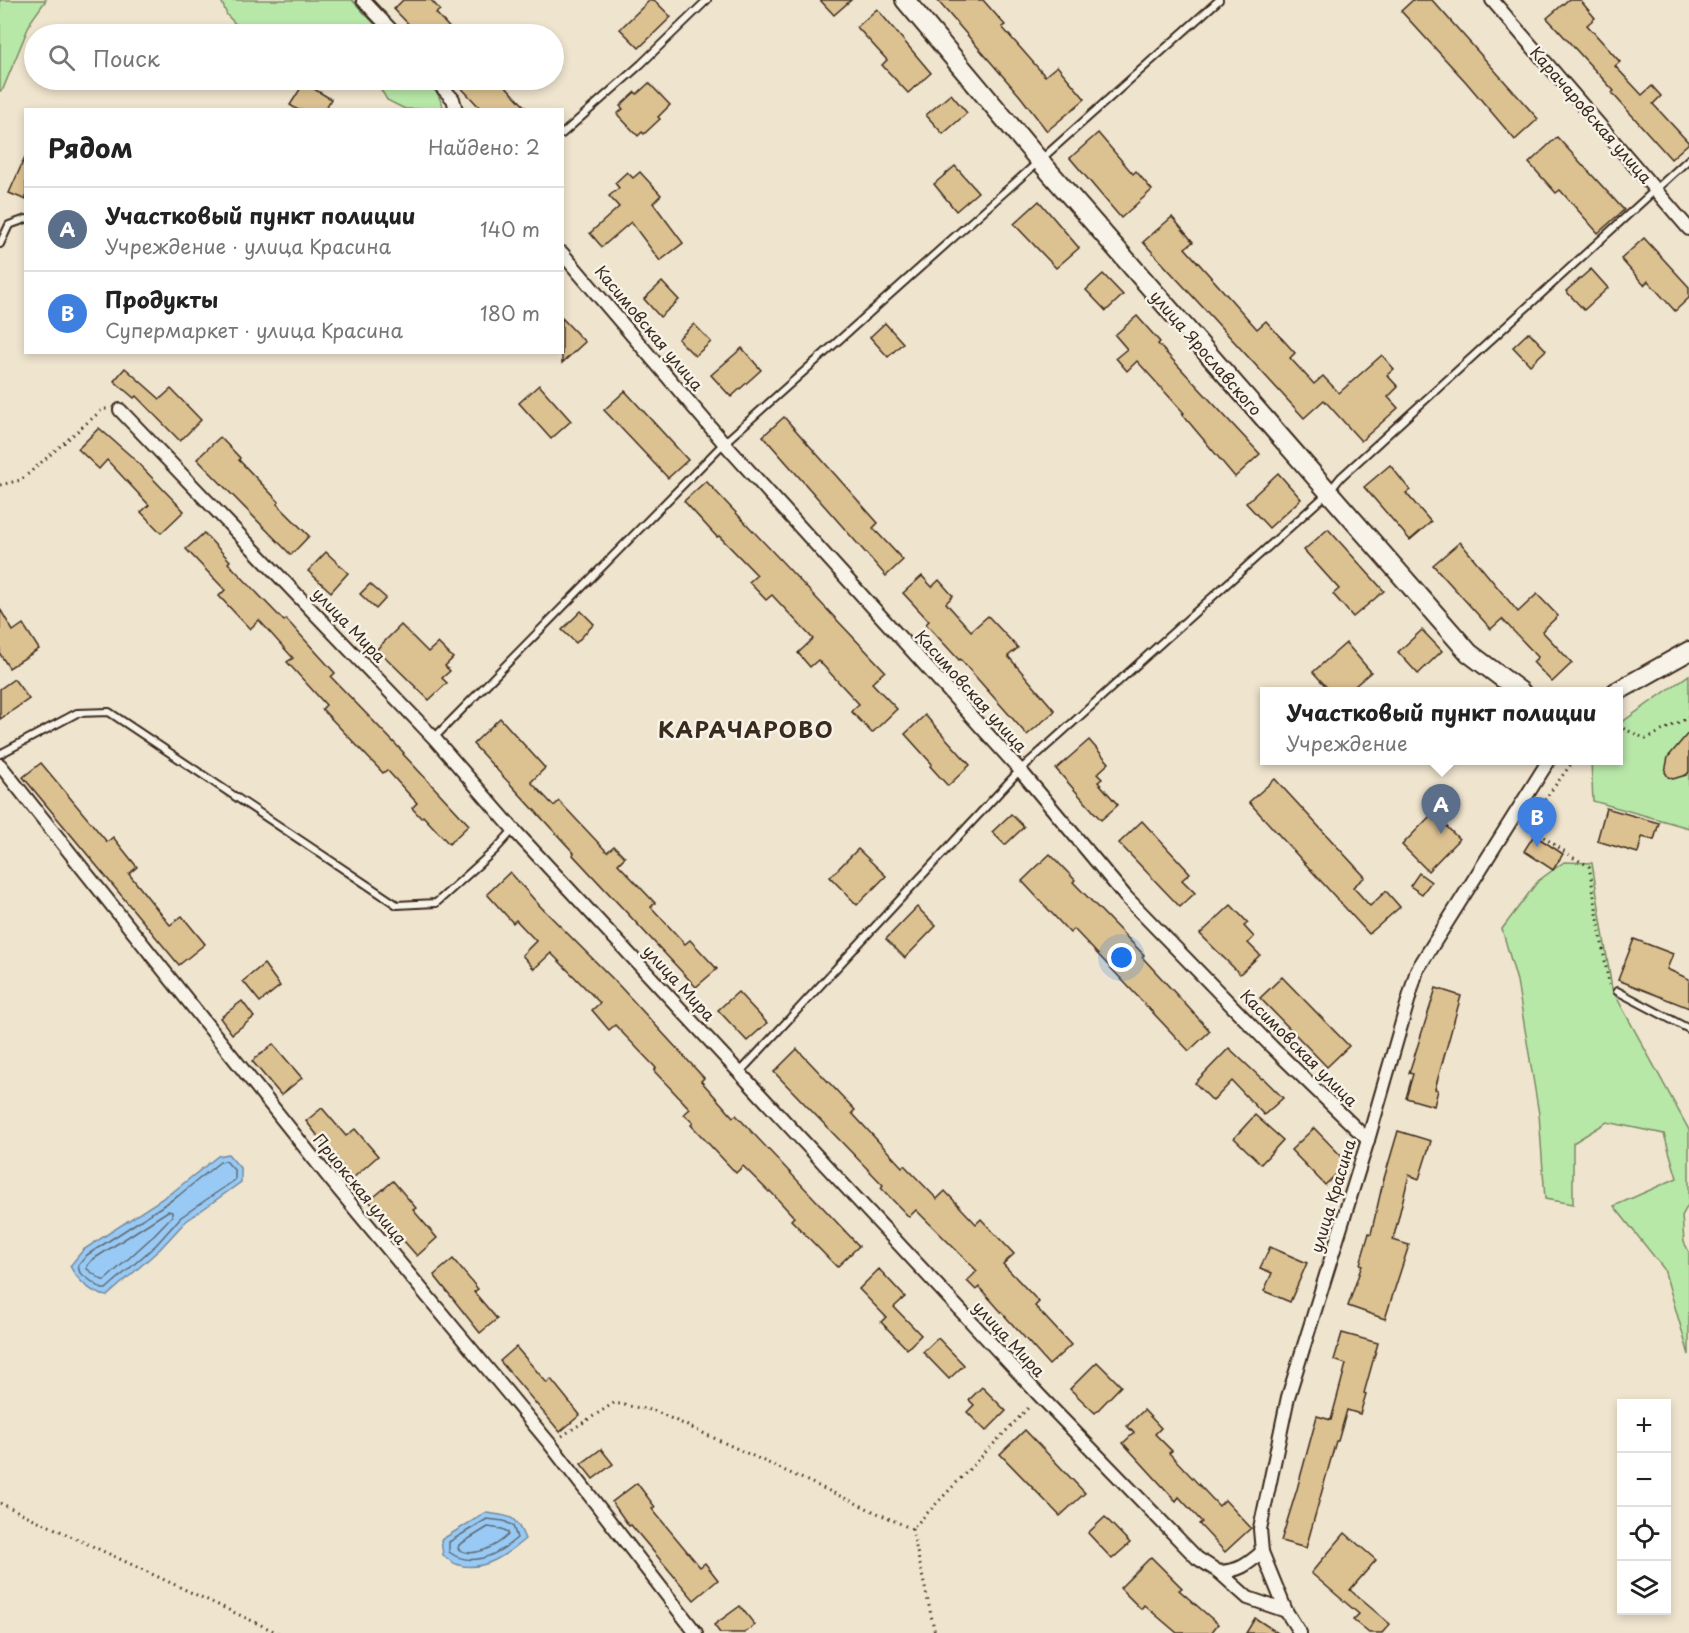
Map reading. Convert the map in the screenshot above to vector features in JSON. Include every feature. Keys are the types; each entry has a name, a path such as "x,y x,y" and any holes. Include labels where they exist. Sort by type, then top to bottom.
{"street":[{"path":"363,0 385,24"},
{"name":"улица Ярославского","path":"905,0 1040,160 1469,653 1514,687"},
{"name":"Карачаровская улица","path":"1492,0 1689,229"},
{"path":"444,90 453,99 455,108"},
{"name":"Касимовская улица","path":"564,255 724,443 1020,770 1126,897 1272,1047 1368,1140"},
{"name":"улица Мира","path":"120,410 434,738 514,830 1040,1396 1197,1558 1219,1572 1248,1598 1286,1611"},
{"path":"1623,688 1689,651"},
{"name":"Приокская улица","path":"0,765 330,1179 550,1444 696,1633"},
{"name":"улица Красина","path":"1300,1633 1286,1611 1262,1552 1260,1529 1288,1397 1368,1140 1417,970 1547,765"},
{"path":"1219,1572 1234,1571 1250,1563 1262,1552"}],"lane":[{"path":"564,132 641,64 707,0"},
{"path":"434,738 724,443 1218,0"},
{"path":"740,1072 1020,770 1328,493 1341,477 1689,159"},
{"path":"0,243 9,225 24,220"},
{"path":"0,754 77,713 109,712 397,905 436,903 514,830"},
{"path":"1617,990 1689,1029"}],"path":[{"path":"0,485 21,480 103,409 120,410"},
{"path":"1623,728 1646,739 1689,717"},
{"path":"1571,765 1526,825 1589,866 1608,984 1617,990"},
{"path":"912,1529 1040,1396"},
{"path":"550,1444 614,1403 655,1411 912,1529"},
{"path":"0,1503 278,1633"},
{"path":"912,1529 935,1633"}],"green space":[{"path":"0,0 46,0 30,24 24,24 24,38 3,89 0,91"},
{"path":"221,0 352,0 375,24 236,24 227,15"},
{"path":"381,90 436,90 444,108 403,108 387,100"},
{"path":"1689,675 1689,828 1593,801 1591,765 1623,765 1623,721"},
{"path":"1564,862 1592,863 1612,989 1689,1130 1689,1203 1682,1216 1684,1242 1689,1252 1689,1355 1664,1269 1614,1206 1677,1178 1664,1134 1607,1122 1573,1143 1573,1204 1545,1199 1539,1114 1517,981 1502,929 1538,881"}],"water":[{"path":"228,1154 241,1169 241,1182 185,1222 160,1249 107,1296 90,1289 76,1276 70,1266 83,1250 174,1191 218,1156"},
{"path":"485,1513 511,1518 518,1525 525,1539 503,1556 486,1564 468,1567 450,1561 443,1555 441,1540"}],"building":[{"path":"403,0 431,0 440,10 436,13 446,24 408,24 394,9"},
{"path":"650,0 654,0 671,17 639,48 620,29"},
{"path":"820,0 851,0 834,15"},
{"path":"937,0 983,0 1005,25 1002,27 1045,76 1057,66 1085,99 1047,131 1020,96"},
{"path":"1413,0 1432,0 1538,119 1515,140 1401,11"},
{"path":"1568,0 1580,0 1595,18 1587,25 1620,62 1615,66 1642,95 1652,86 1661,96 1653,104 1689,143 1671,159 1612,93 1614,91 1547,18"},
{"path":"877,9 931,73 908,93 882,65 887,60 857,27"},
{"path":"649,83 670,105 658,117 660,119 644,134 642,132 638,136 617,114 623,109 620,106"},
{"path":"300,90 316,90 331,99 326,108 295,108 290,105"},
{"path":"463,90 509,90 526,108 480,108"},
{"path":"951,94 967,113 943,134 926,115"},
{"path":"1098,133 1133,174 1136,171 1152,190 1121,218 1070,158"},
{"path":"1557,137 1624,210 1598,233 1560,190 1556,193 1529,163"},
{"path":"24,159 24,199 9,193"},
{"path":"955,166 978,192 956,211 934,184"},
{"path":"627,172 633,178 640,172 661,195 653,203 683,243 660,261 631,222 602,247 590,233 619,207 609,196 619,188 615,183"},
{"path":"1039,201 1079,248 1056,268 1014,224"},
{"path":"1172,217 1193,242 1185,248 1257,329 1266,321 1295,353 1290,358 1314,384 1323,376 1339,393 1382,355 1394,369 1387,375 1398,387 1388,397 1398,408 1361,441 1324,400 1304,418 1143,242"},
{"path":"1644,238 1689,287 1689,298 1675,311 1648,281 1644,285 1621,259"},
{"path":"1591,269 1608,288 1584,310 1566,291"},
{"path":"1103,274 1123,295 1106,311 1086,290"},
{"path":"662,282 679,300 660,317 644,299"},
{"path":"1137,316 1160,342 1158,344 1260,454 1235,477 1182,414 1184,413 1137,361 1127,371 1116,358 1127,349 1115,335"},
{"path":"564,320 585,342 562,363 562,354 564,354"},
{"path":"885,323 903,343 888,357 870,337"},
{"path":"694,324 711,342 695,356 678,339"},
{"path":"1529,332 1546,350 1530,365 1513,347"},
{"path":"742,348 761,370 731,397 711,375"},
{"path":"125,368 160,399 171,389 201,420 180,441 136,396 134,398 114,381"},
{"path":"539,385 571,421 551,439 519,403"},
{"path":"625,391 688,460 668,478 604,410"},
{"path":"784,417 878,523 873,528 903,560 886,576 763,436"},
{"path":"99,428 132,457 184,511 161,533 141,512 149,505 107,460 99,469 78,449"},
{"path":"220,437 279,502 277,504 309,536 291,555 197,459"},
{"path":"1390,465 1410,490 1406,493 1431,522 1410,540 1364,487"},
{"path":"1278,473 1301,499 1269,528 1246,503"},
{"path":"706,481 885,671 872,683 897,709 872,733 851,711 859,704 818,660 810,667 798,653 813,639 772,595 766,600 749,582 757,575 684,501"},
{"path":"1328,529 1384,591 1353,617 1333,594 1339,589 1304,550"},
{"path":"204,533 230,561 228,563 284,621 286,619 335,673 331,677 469,825 449,844 423,816 421,818 412,808 417,803 387,770 383,773 322,709 326,705 287,662 293,658 259,620 250,629 219,596 225,590 186,549"},
{"path":"1460,542 1518,612 1537,594 1558,616 1542,631 1572,663 1552,682 1533,662 1538,657 1502,619 1491,629 1433,565"},
{"path":"326,552 348,573 331,592 308,571"},
{"path":"922,576 932,587 939,580 953,596 946,603 971,631 988,616 1018,648 1008,656 1055,711 1027,735 926,624 929,621 903,593"},
{"path":"370,584 386,598 376,609 360,594"},
{"path":"0,609 13,631 23,624 39,649 9,668 0,654"},
{"path":"581,611 594,624 576,643 562,630"},
{"path":"401,625 428,652 438,643 453,658 445,666 450,671 442,678 447,683 429,700 377,649"},
{"path":"1422,630 1442,651 1418,674 1398,652"},
{"path":"1346,643 1371,672 1354,687 1326,687 1313,672"},
{"path":"14,679 29,699 0,719 0,689"},
{"path":"925,715 970,765 948,786 905,734"},
{"path":"500,718 545,768 531,782 554,806 559,801 607,852 614,846 625,857 618,864 655,903 651,907 685,944 690,940 717,969 696,987 473,744"},
{"path":"1689,732 1689,772 1673,779 1668,777 1665,772 1668,757"},
{"path":"1089,740 1109,763 1097,774 1102,779 1098,782 1118,805 1101,820 1056,769"},
{"path":"41,763 107,842 113,837 137,867 129,874 170,925 182,916 205,944 179,965 23,777"},
{"path":"1275,779 1365,877 1353,887 1370,906 1386,891 1400,907 1369,934 1249,802"},
{"path":"1606,808 1659,823 1654,840 1642,837 1638,853 1597,841"},
{"path":"1433,813 1459,839 1428,871 1402,845"},
{"path":"1011,814 1024,827 1005,845 992,832"},
{"path":"1142,821 1190,873 1182,880 1195,893 1180,907 1119,843"},
{"path":"1534,835 1563,854 1553,870 1524,851"},
{"path":"858,849 886,876 857,905 830,877"},
{"path":"1050,854 1075,880 1073,882 1144,955 1142,957 1210,1031 1189,1051 1074,929 1070,933 1022,881"},
{"path":"510,872 704,1078 701,1081 733,1117 736,1115 859,1246 837,1267 791,1220 794,1217 770,1191 743,1166 736,1173 691,1125 693,1123 684,1114 690,1109 654,1071 656,1068 615,1025 609,1030 592,1010 600,1003 551,953 534,969 522,955 536,941 516,920 513,923 487,894"},
{"path":"1419,873 1431,882 1422,894 1410,886"},
{"path":"1231,905 1248,923 1244,926 1254,937 1248,943 1260,955 1240,974 1200,934"},
{"path":"917,907 936,926 905,958 886,939"},
{"path":"1634,939 1673,954 1667,969 1689,979 1689,1008 1618,980"},
{"path":"264,964 280,986 260,1002 243,981"},
{"path":"1282,977 1349,1046 1327,1067 1260,998"},
{"path":"1436,988 1461,996 1435,1089 1438,1090 1434,1106 1406,1098 1413,1074 1409,1073"},
{"path":"738,992 767,1023 747,1041 718,1010"},
{"path":"242,1001 254,1017 232,1034 220,1018"},
{"path":"273,1044 302,1078 281,1095 252,1061"},
{"path":"1229,1048 1283,1098 1264,1115 1232,1081 1213,1101 1195,1083"},
{"path":"797,1049 855,1110 852,1113 902,1167 904,1165 937,1199 945,1191 976,1224 981,1219 1014,1254 1003,1264 1039,1302 1035,1306 1071,1345 1049,1365 979,1287 976,1290 967,1281 977,1271 916,1210 909,1217 881,1188 883,1185 774,1072"},
{"path":"322,1108 346,1136 355,1129 378,1156 352,1179 306,1121"},
{"path":"1255,1115 1283,1140 1261,1164 1234,1138"},
{"path":"1314,1128 1348,1163 1325,1185 1291,1150"},
{"path":"1398,1131 1431,1141 1419,1179 1409,1175 1393,1240 1409,1245 1385,1319 1348,1306 1362,1265 1360,1264 1369,1233 1371,1234"},
{"path":"393,1181 416,1208 413,1210 437,1238 417,1256 369,1201"},
{"path":"1270,1247 1307,1263 1290,1302 1264,1291 1272,1273 1260,1268"},
{"path":"453,1259 478,1289 474,1292 497,1319 480,1333 434,1275"},
{"path":"879,1269 905,1297 894,1307 921,1335 907,1349 881,1322 886,1317 859,1289"},
{"path":"1342,1333 1378,1343 1360,1414 1347,1410 1338,1441 1336,1441 1306,1548 1281,1541 1317,1416 1331,1420 1346,1364 1334,1360"},
{"path":"938,1338 964,1365 949,1379 923,1352"},
{"path":"516,1347 547,1383 551,1379 580,1415 560,1432 500,1361"},
{"path":"1097,1362 1121,1386 1095,1413 1070,1389"},
{"path":"982,1387 1006,1411 986,1431 967,1412 974,1405 969,1400"},
{"path":"1144,1410 1161,1428 1155,1434 1172,1451 1169,1453 1219,1506 1225,1500 1251,1528 1225,1552 1199,1524 1202,1522 1179,1497 1176,1501 1123,1443 1134,1433 1127,1426"},
{"path":"1025,1430 1085,1493 1060,1516 1000,1454"},
{"path":"601,1449 613,1464 593,1479 581,1464"},
{"path":"637,1483 655,1507 652,1509 700,1567 705,1563 718,1580 694,1600 631,1525 629,1526 612,1502"},
{"path":"1105,1517 1130,1543 1112,1559 1088,1533"},
{"path":"1345,1533 1376,1560 1350,1590 1390,1624 1382,1633 1369,1633 1353,1620 1359,1614 1311,1573"},
{"path":"1151,1557 1182,1588 1179,1590 1218,1624 1211,1633 1177,1633 1144,1605 1141,1609 1120,1588"},
{"path":"740,1606 755,1625 744,1633 720,1633 714,1625"},
{"path":"1255,1618 1278,1633 1246,1633"}],"place":[{"name":"Участковый пункт полиции","path":"1441,834"},
{"name":"Продукты","path":"1537,847"}],"district":[{"name":"КАРАЧАРОВО","path":"746,730"}]}
